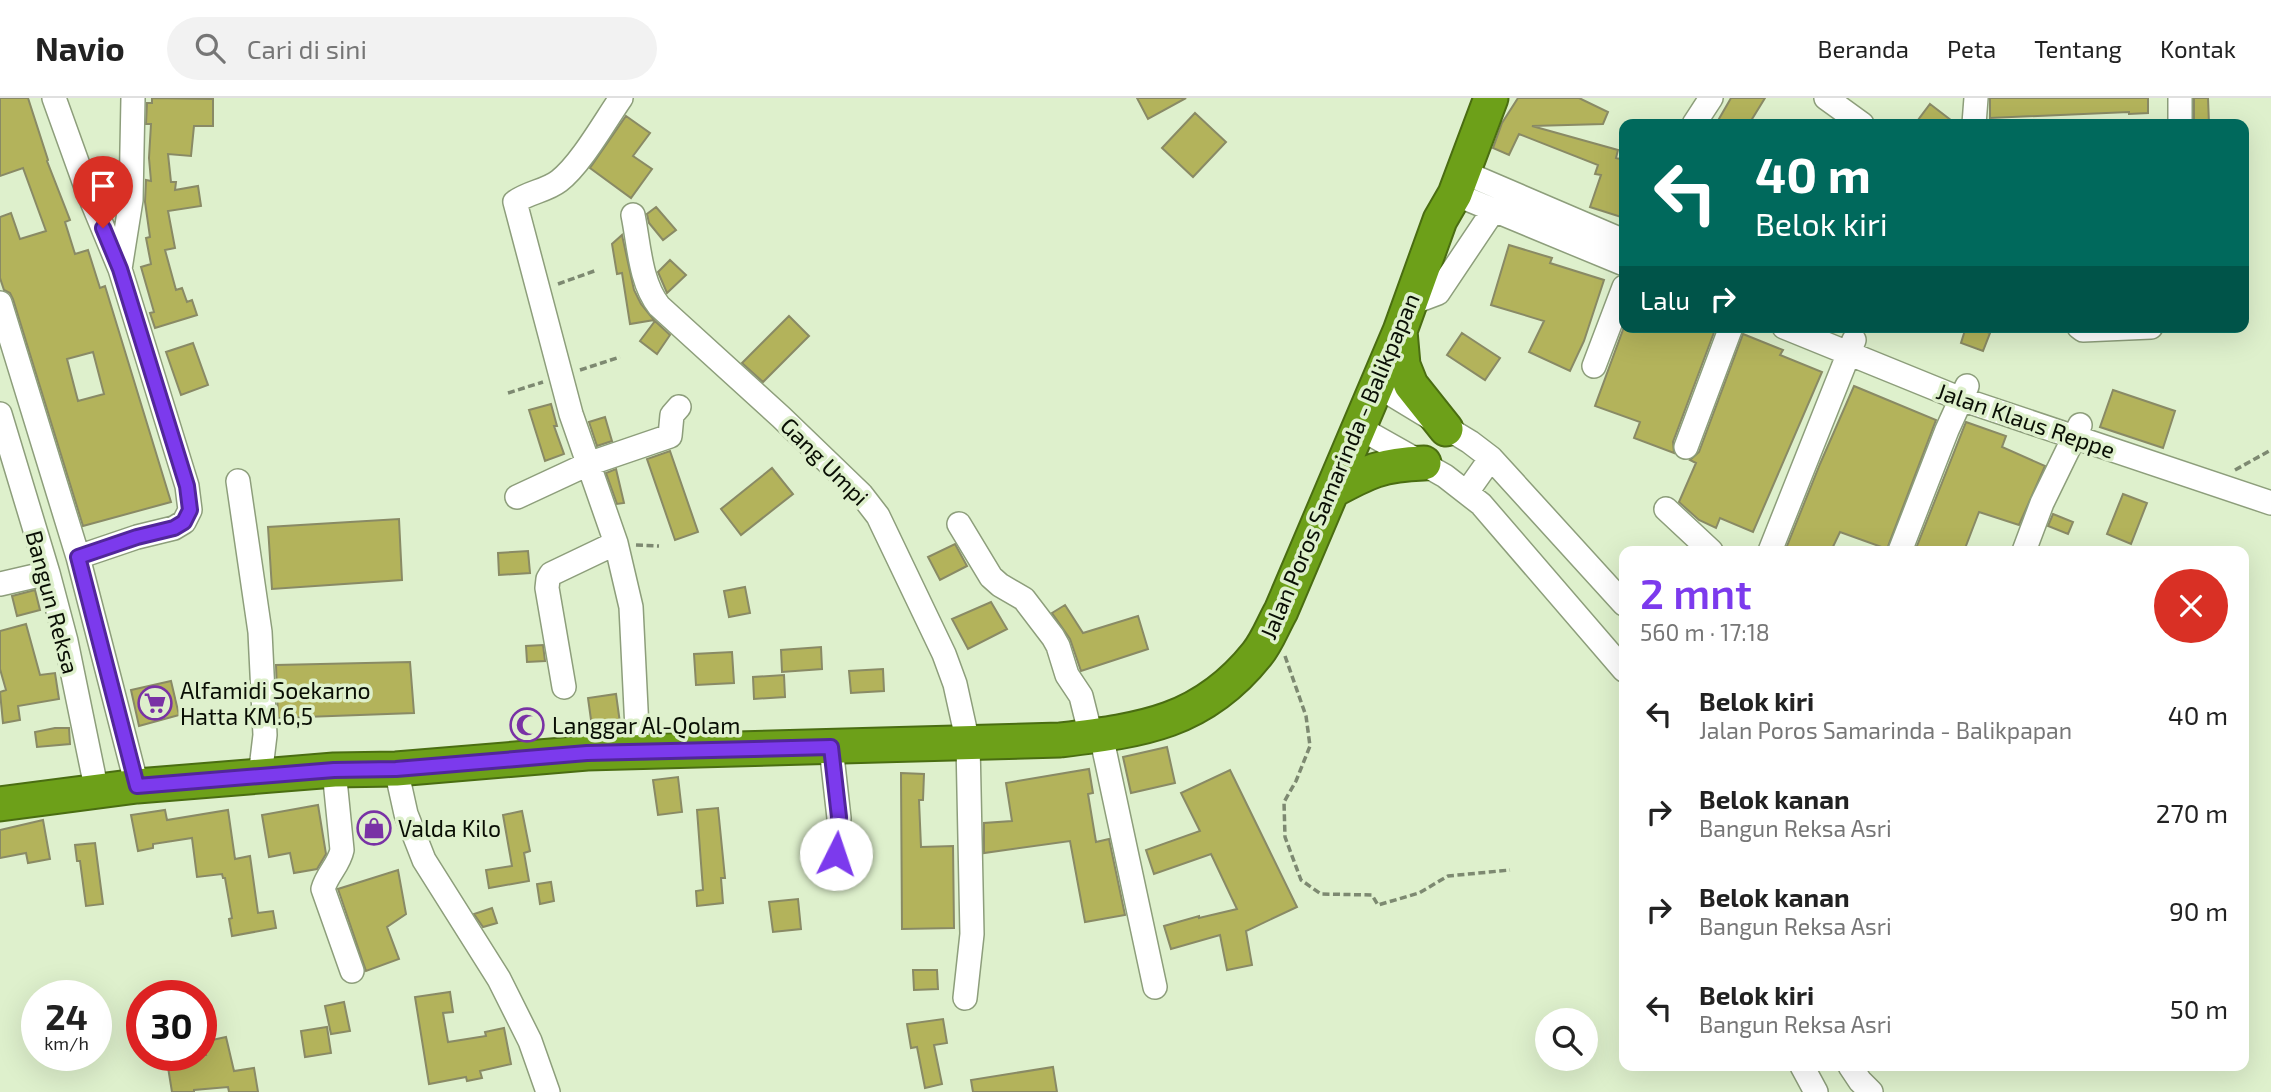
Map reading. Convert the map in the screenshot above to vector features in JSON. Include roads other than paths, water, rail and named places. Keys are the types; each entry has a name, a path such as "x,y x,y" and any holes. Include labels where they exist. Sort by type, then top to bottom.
{"highway":[{"name":"Jalan Poros Samarinda - Balikpapan","path":"0,804 137,786 638,750 1060,740 1156,724 1180,716 1199,706 1239,674 1259,652 1281,611 1405,318 1440,220 1459,183 1491,98"},
{"path":"1405,318 1403,365 1411,385 1446,429"},
{"path":"1332,491 1370,470 1400,463 1424,463"}],"street":[{"path":"54,98 86,187 120,269 187,486 190,510 184,522 174,528 78,557"},
{"path":"120,269 131,200 133,98"},
{"path":"621,98 569,171 558,181 515,202 571,414 616,543 631,607 638,750"},
{"path":"1699,119 1711,98"},
{"path":"1826,98 1855,119"},
{"path":"1974,119 1976,98"},
{"path":"2179,119 2180,98"},
{"path":"1459,183 1510,192 1619,239"},
{"path":"1459,183 1497,213 1619,262"},
{"path":"1405,318 1438,293 1510,192"},
{"name":"Gang Umpi","path":"634,215 646,284 652,297 782,417 861,495 878,516 944,654 955,684 968,743 972,934 965,998"},
{"path":"1594,366 1619,300"},
{"path":"0,303 78,557 137,786"},
{"path":"1686,447 1729,333"},
{"name":"Jalan Klaus Reppe","path":"1807,333 1852,345 1964,392 2271,503"},
{"name":"Jalan Klaus Reppe","path":"1836,333 1852,345"},
{"path":"1772,546 1852,345"},
{"path":"1376,385 1492,458 1619,598"},
{"path":"1902,546 1964,392"},
{"path":"517,497 588,464 670,436 671,419 678,407"},
{"name":"Bangun Reksa","path":"0,414 66,641 97,793"},
{"path":"1358,427 1424,463 1468,492 1516,543 1619,664"},
{"path":"2026,546 2042,503 2076,432"},
{"name":"Jalan Klaus Reppe","path":"2076,432 2110,438 2271,488"},
{"path":"1468,492 1492,458"},
{"path":"238,481 260,632 265,735 260,777"},
{"path":"1666,509 1706,546"},
{"path":"959,524 991,577 1024,599 1058,646 1067,675 1082,696 1096,736 1155,987"},
{"path":"564,687 547,588 548,579 551,574 616,543"},
{"path":"0,584 48,573"},
{"path":"831,747 839,817 836,854"},
{"path":"396,769 406,814 424,860 499,979 530,1041 548,1092"},
{"path":"334,770 342,850 340,860 325,880 323,889 352,971"},
{"path":"1805,1071 1816,1092"},
{"path":"1853,1071 1871,1092"}],"place":[{"name":"Alfamidi Soekarno Hatta KM.6,5","path":"155,703"},
{"name":"Langgar Al-Qolam","path":"527,725"},
{"name":"Valda Kilo","path":"374,828"}]}
